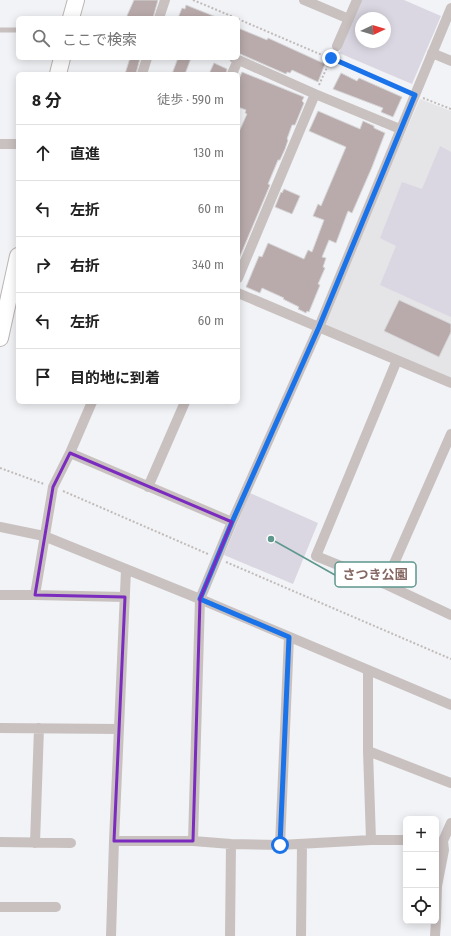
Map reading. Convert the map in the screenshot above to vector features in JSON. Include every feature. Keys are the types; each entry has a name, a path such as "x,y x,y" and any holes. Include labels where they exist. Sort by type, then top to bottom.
{"main road":[{"path":"72,16 76,0"},
{"path":"58,72 62,60"},
{"path":"0,338 3,313 16,264"}],"street":[{"path":"161,16 165,0"},
{"path":"304,0 349,19"},
{"path":"337,46 357,0"},
{"path":"193,840 200,599 232,522 319,327 451,8"},
{"path":"432,53 451,61"},
{"path":"143,72 146,60"},
{"path":"233,72 236,60"},
{"path":"238,60 400,129"},
{"path":"240,273 315,94"},
{"path":"0,144 16,144"},
{"path":"240,294 451,383"},
{"path":"397,360 316,556 385,584 451,615"},
{"path":"35,595 53,487 70,453 91,404"},
{"path":"148,487 184,404"},
{"path":"385,584 451,434"},
{"path":"70,453 232,522"},
{"path":"0,527 44,536 200,599 451,705"},
{"path":"111,936 126,570"},
{"path":"0,595 125,597"},
{"path":"280,845 289,637"},
{"path":"368,670 368,750 371,840"},
{"path":"0,728 119,729"},
{"path":"35,843 39,728"},
{"path":"368,750 451,783"},
{"path":"438,888 444,850 443,842 451,823"},
{"path":"114,842 193,840 231,844 280,845 371,840 403,840"},
{"path":"0,842 70,844"},
{"path":"230,936 231,844"},
{"path":"301,936 302,844"},
{"path":"0,907 56,907"},
{"path":"435,936 436,924"}],"lane":[{"path":"0,30 16,30"}],"path":[{"path":"193,0 232,16"},
{"path":"240,19 415,95 451,109"},
{"path":"315,94 331,58"}],"highlighted area":[{"path":"70,453 232,522 200,599 193,841 114,841 125,597 35,595 53,487"}],"shaded area":[{"path":"362,0 404,0 441,16 412,84 339,53 355,16 355,48 391,48 391,12 357,12"},
{"path":"420,99 451,111 451,383 319,327"},
{"path":"440,146 451,152 451,317 380,285 396,246 380,238 402,182 422,189"},
{"path":"250,493 318,523 293,584 224,555"}],"building":[{"path":"134,0 158,0 154,16 127,16"},
{"path":"186,5 214,16 179,16 182,8 185,9"},
{"path":"240,29 267,40 268,38 325,64 318,82 292,70 290,73 287,72 286,74 240,54"},
{"path":"129,60 140,60 136,72 126,72"},
{"path":"177,60 190,60 186,72 173,72"},
{"path":"214,63 227,69 226,72 210,72"},
{"path":"242,72 304,97 302,101 304,103 295,125 292,125 285,149 280,160 278,160 268,184 270,185 240,256 240,130 247,114 245,113 246,110 240,108 240,76"},
{"path":"341,73 357,81 359,78 402,97 393,117 381,112 383,108 333,89"},
{"path":"318,111 360,129 363,121 385,133 352,213 348,211 336,243 329,240 322,257 326,258 323,267 325,268 318,284 320,285 309,312 307,311 306,313 298,309 299,307 283,299 284,298 262,288 260,293 246,287 259,256 262,257 268,243 304,259 308,250 312,252 324,220 313,216 318,204 321,206 346,147 309,131"},
{"path":"284,189 300,196 292,214 275,207 281,192 282,193"},
{"path":"399,300 451,324 451,332 439,357 384,331"}],"place":[{"name":"さつき公園","path":"271,539"}],"route":[{"path":"280,845 289,637 200,599 232,522 319,327 415,95 331,58"}]}
